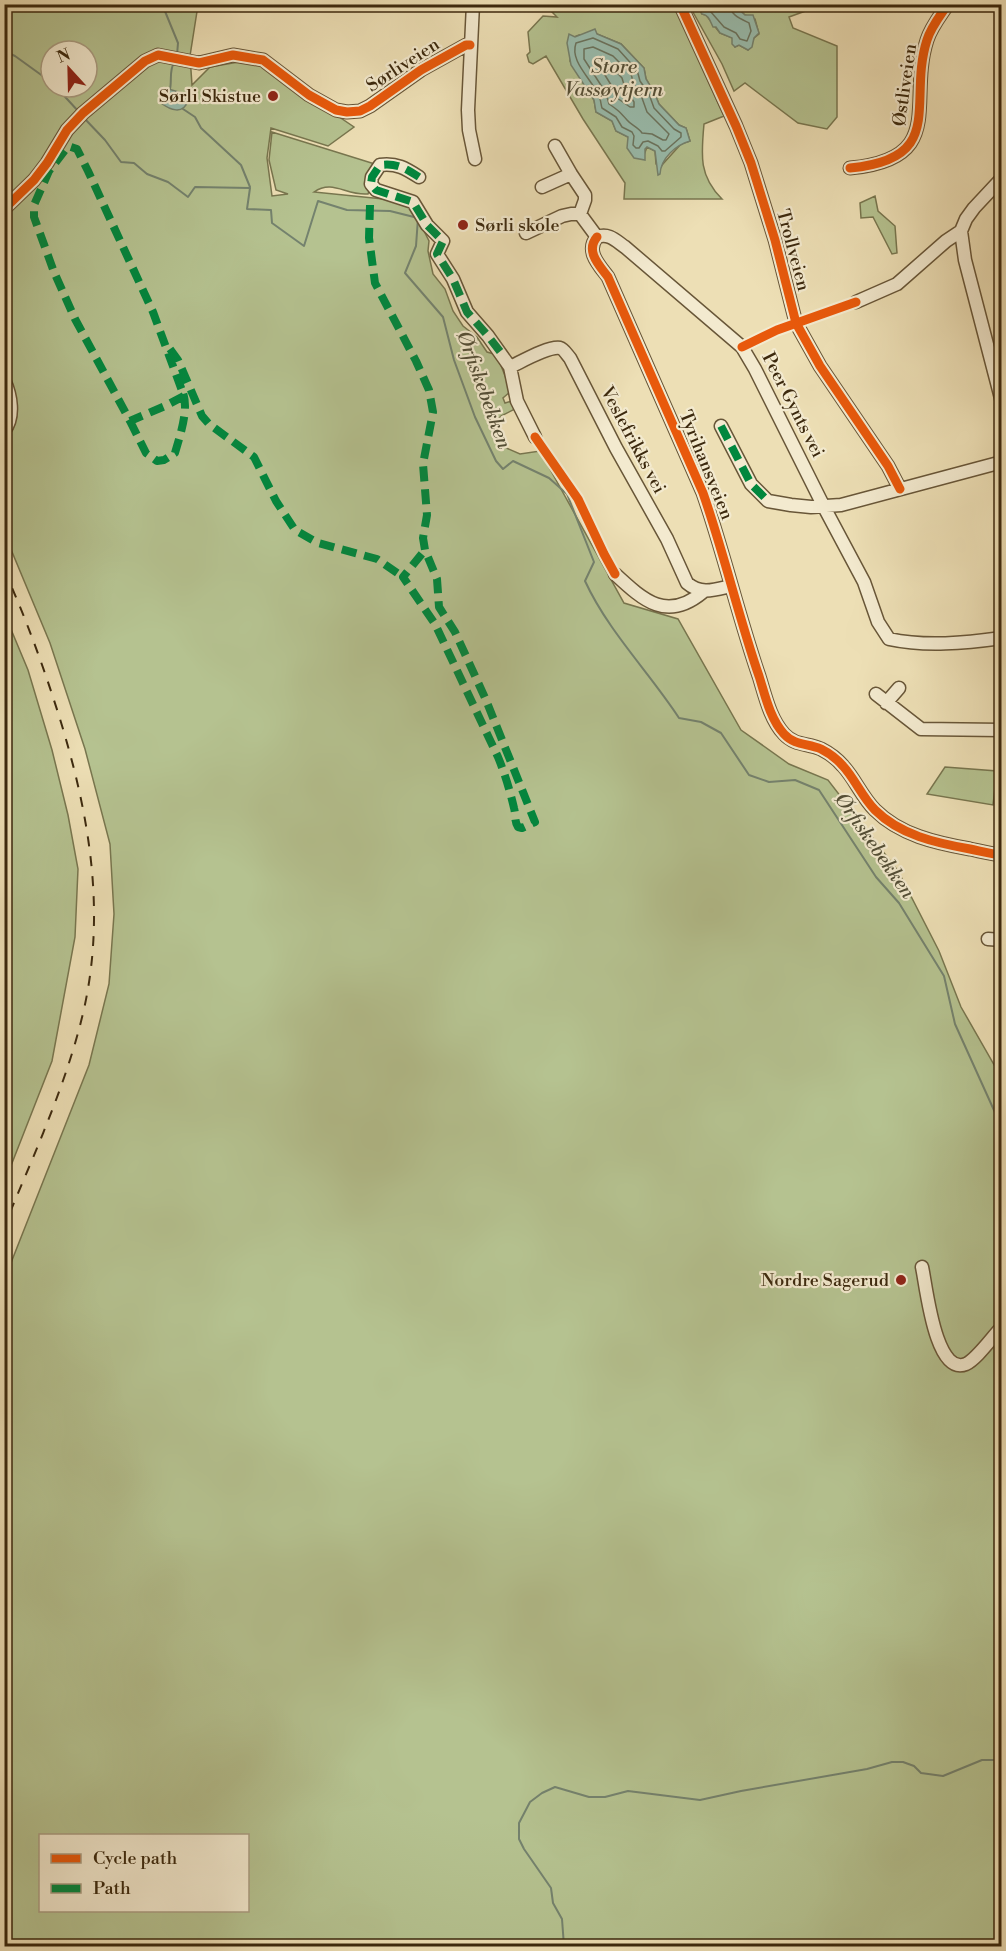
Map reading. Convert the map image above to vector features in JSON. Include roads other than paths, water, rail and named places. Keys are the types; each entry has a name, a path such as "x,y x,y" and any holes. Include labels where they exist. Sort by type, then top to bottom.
{"street":[{"name":"Sørliveien","path":"473,4 468,110 469,130 475,159"},
{"name":"Trollveien","path":"680,4 751,163 775,240 796,323 820,366 888,466 900,489"},
{"name":"Østliveien","path":"850,168 874,164 892,157 912,140 919,120 922,70 927,41 948,4"},
{"name":"Sørliveien","path":"4,210 47,164 67,130 145,61 158,55 202,63 233,55 263,60 309,94 336,110 353,112 370,106 421,70 466,45 470,45"},
{"path":"555,146 585,195 580,214"},
{"path":"419,177 392,163 380,165 372,177 371,184 376,190 413,202 427,225 443,241 437,254 453,279 466,312 488,336 510,367 517,401 536,437"},
{"path":"542,187 571,174"},
{"path":"1002,178 974,208 961,231 964,260 1002,402"},
{"path":"526,232 562,216 580,214"},
{"path":"580,214 597,237"},
{"path":"856,302 897,284 946,240 961,231"},
{"name":"Peer Gynts vei","path":"597,237 611,236 739,343 755,369 864,582 878,622 889,639 901,642 957,644 1002,638"},
{"name":"Tyrihansveien","path":"597,237 591,245 592,251 608,277 703,493 750,651 773,715 785,735 798,744 820,749 843,766 862,795 891,823 942,844 1002,855"},
{"name":"Veslefrikks vei","path":"510,367 548,350 559,348 564,351 570,358 616,448 667,539 687,583 703,592"},
{"path":"4,380 11,406 10,423 4,431"},
{"path":"721,426 751,484 768,501 824,507 841,505 1002,462"},
{"path":"615,574 633,591 668,608 680,606 703,592 731,586"},
{"path":"886,703 899,688"},
{"path":"876,694 921,729 1002,730"},
{"path":"988,939 1002,940"},
{"path":"922,1267 931,1319 943,1351 951,1362 959,1365 969,1362 1002,1327"}],"water":[{"path":"697,5 734,5 745,15 753,15 759,33 754,38 752,47 748,50 739,45 735,47 732,44 732,38 713,27"},
{"name":"Store Vassøytjern","path":"595,29 597,34 621,44 644,68 646,79 659,104 679,125 686,128 690,141 670,153 658,175 655,151 647,147 645,160 634,158 627,148 628,137 616,131 612,121 596,112 594,100 571,65 567,43 569,34 575,37"},
{"path":"165,88 179,92 188,101 186,105 176,110 161,103 161,92"}],"waterway":[{"path":"162,4 178,43 177,55"},
{"name":"Ørfiskebekken","path":"4,51 39,73"},
{"path":"170,89 174,63"},
{"name":"Ørfiskebekken","path":"67,99 79,112"},
{"path":"183,109 195,117 201,128 241,165 250,187"},
{"name":"Ørfiskebekken","path":"84,118 105,140 121,162 134,163 147,174 168,182 188,197 195,187 250,188 247,209 271,210 272,223 304,246 318,201 347,210 390,211 418,218 416,246 405,273 443,317 454,360 475,417 496,461 503,469 513,461 549,478 567,494 594,562 585,581 605,617 679,718 701,722 721,733 749,775 769,782 795,780 819,790 876,877 899,903 944,976 955,1024 1002,1128"},
{"path":"564,1946 562,1919 553,1903 551,1888 519,1839 519,1823 530,1802 555,1787 589,1797 605,1797 628,1791 700,1800 867,1769 892,1762 903,1762 914,1766 921,1773 943,1776 982,1760 1002,1760"}],"railway":[{"path":"4,570 41,662 70,755 86,826 94,899 94,935 90,972 77,1037 48,1120 4,1227"}],"place":[{"name":"Sørli Skistue","path":"273,96"},
{"name":"Sørli skole","path":"463,225"},
{"name":"Nordre Sagerud","path":"901,1280"}]}
